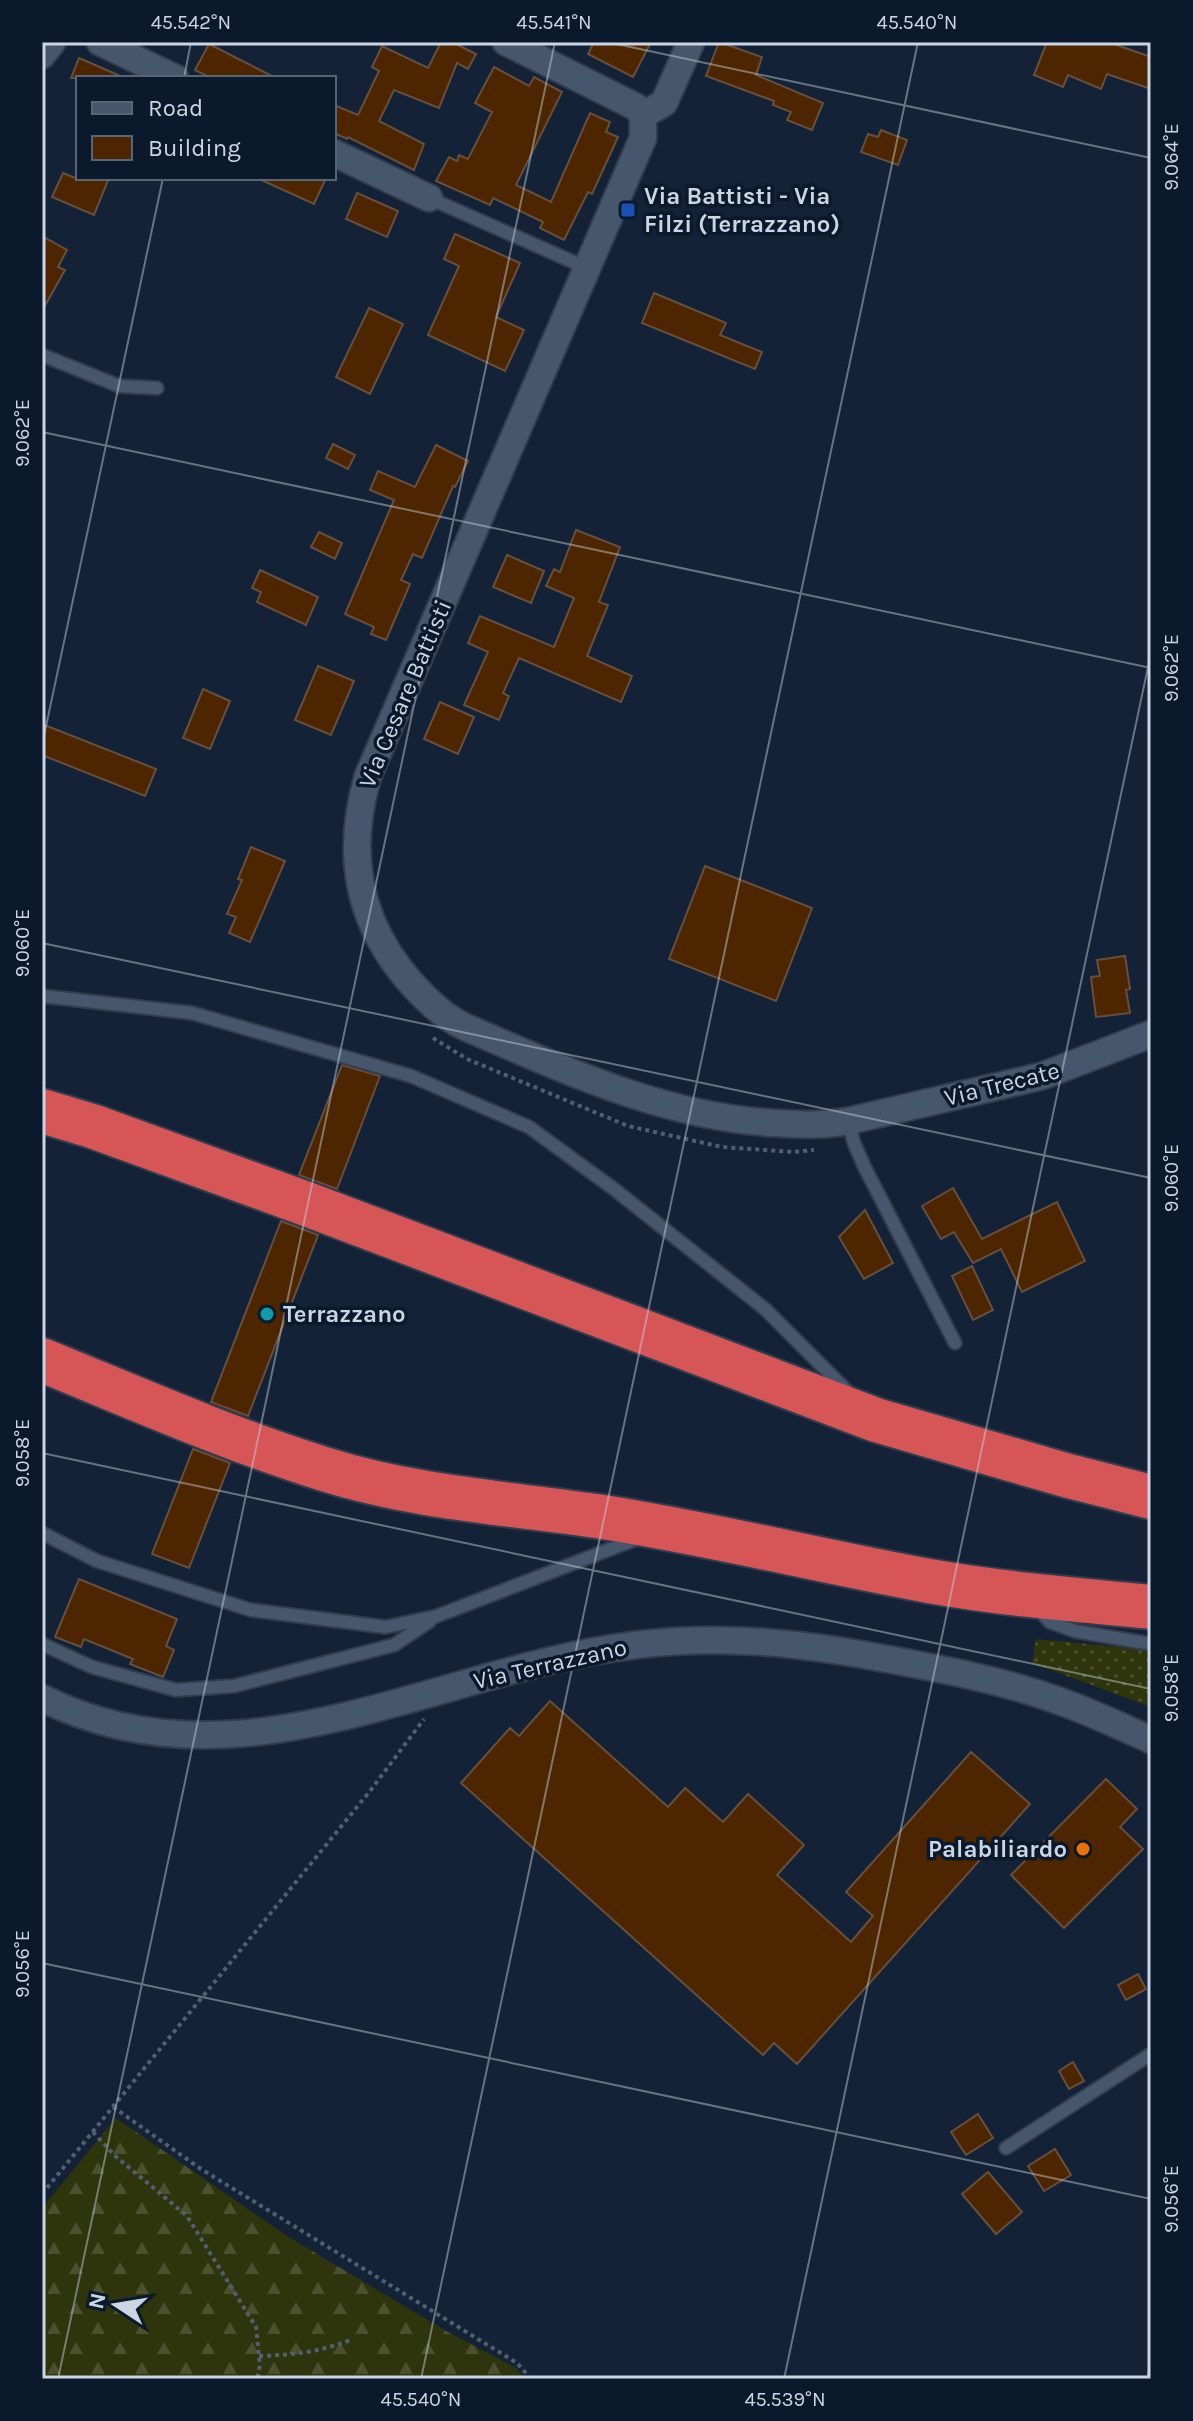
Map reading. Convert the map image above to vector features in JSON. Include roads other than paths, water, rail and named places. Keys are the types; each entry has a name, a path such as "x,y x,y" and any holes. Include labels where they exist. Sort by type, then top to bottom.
{"highway":[{"path":"42,1111 92,1126 312,1206 876,1420 1151,1497"},
{"path":"42,1360 226,1435 324,1469 376,1483 445,1498 604,1517 931,1581 1026,1596 1151,1607"}],"street":[{"path":"42,55 52,42"},
{"path":"100,42 171,76"},
{"path":"506,42 628,102 643,115 664,103 691,42"},
{"name":"Via Cesare Battisti","path":"643,115 643,138 368,776 357,836 357,858 367,916 394,963 441,1013 465,1027 639,1099 695,1114 851,1132"},
{"path":"336,154 429,198"},
{"name":"Via Trecate","path":"851,1132 1042,1076 1151,1034"},
{"name":"Via Terrazzano","path":"42,1698 98,1720 141,1731 193,1735 302,1727 600,1649 723,1640 781,1642 955,1671 1060,1701 1151,1740"}],"lane":[{"path":"429,198 587,268"},
{"path":"42,355 119,386 157,388"},
{"path":"42,996 192,1013 411,1076 529,1127 614,1189 765,1309 876,1420"},
{"path":"851,1132 955,1343"},
{"path":"42,1533 97,1561 251,1610 386,1627 437,1616 663,1528"},
{"path":"1026,1596 1050,1622 1104,1637 1151,1644"},
{"path":"42,1644 92,1667 176,1690 234,1686 394,1645 437,1616"},
{"path":"1006,2148 1151,2054"}],"place":[{"name":"Via Battisti - Via Filzi (Terrazzano)","path":"628,210"},
{"name":"Terrazzano","path":"267,1314"},
{"name":"Palabiliardo","path":"1083,1849"}]}
